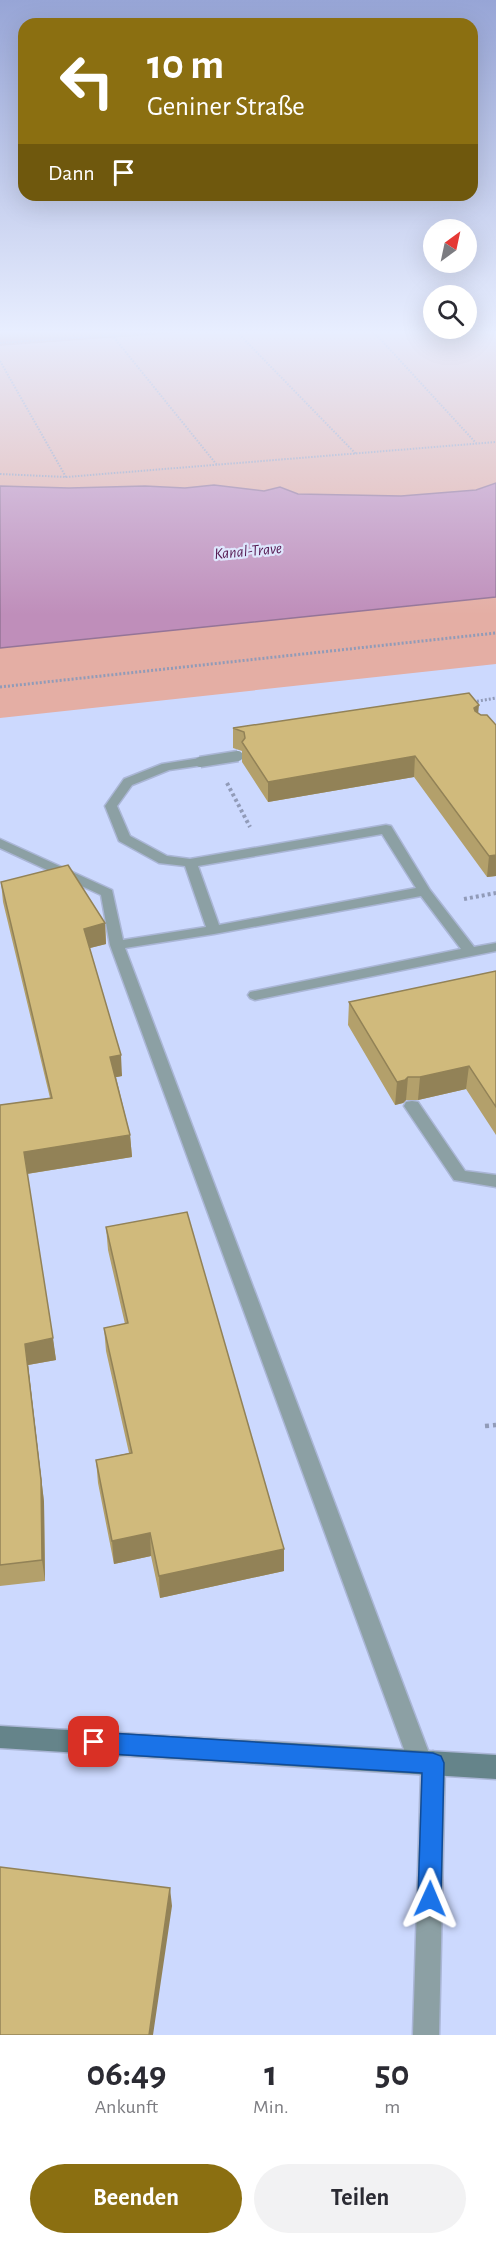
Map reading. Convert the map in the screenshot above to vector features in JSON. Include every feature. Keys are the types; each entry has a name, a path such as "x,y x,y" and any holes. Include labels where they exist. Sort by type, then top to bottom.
{"main road":[{"path":"0,1737 496,1767"}],"lane":[{"path":"238,756 166,767 128,782 111,806 124,838 164,860 190,863 386,829 424,891 470,952"},
{"path":"0,843 107,893 117,945 427,1763 426,2035"},
{"path":"190,863 214,930"},
{"path":"117,945 214,930 424,891"},
{"path":"255,995 496,947"},
{"path":"412,1106 460,1176 496,1181"}],"path":[{"path":"36,425 66,477"},
{"path":"185,425 217,465"},
{"path":"328,425 357,454"},
{"path":"459,425 477,444"},
{"path":"0,474 66,477 496,442"},
{"path":"0,687 496,633"},
{"path":"473,702 496,698"},
{"path":"227,782 262,850"},
{"path":"485,1426 496,1425"}],"shaded area":[{"path":"0,425 496,425 496,483 476,490 401,496 298,494 280,487 264,491 214,485 185,488 145,486 69,488 0,486"},
{"path":"496,597 496,664 0,718 0,648"}],"water":[{"name":"Kanal-Trave","path":"496,483 496,597 0,648 0,486 185,488 214,485 264,491 280,487 298,494 401,496 476,490"}],"building":[{"path":"469,693 479,705 474,708 475,711 481,715 487,715 496,725 496,855 489,856 415,756 268,782 242,742 245,738 244,732 233,728"},
{"path":"68,865 105,923 84,929 121,1055 110,1057 130,1135 24,1152 53,1338 25,1344 41,1480 42,1560 0,1565 0,1105 52,1098 1,882"},
{"path":"496,971 496,1107 469,1066 420,1077 408,1077 397,1082 349,1002"},
{"path":"187,1212 284,1549 159,1576 150,1533 112,1541 96,1460 132,1453 104,1328 128,1323 106,1227"},
{"path":"0,1867 170,1888 149,2035 0,2035"}],"route":[{"path":"94,1742 433,1763 430,1899"}]}
